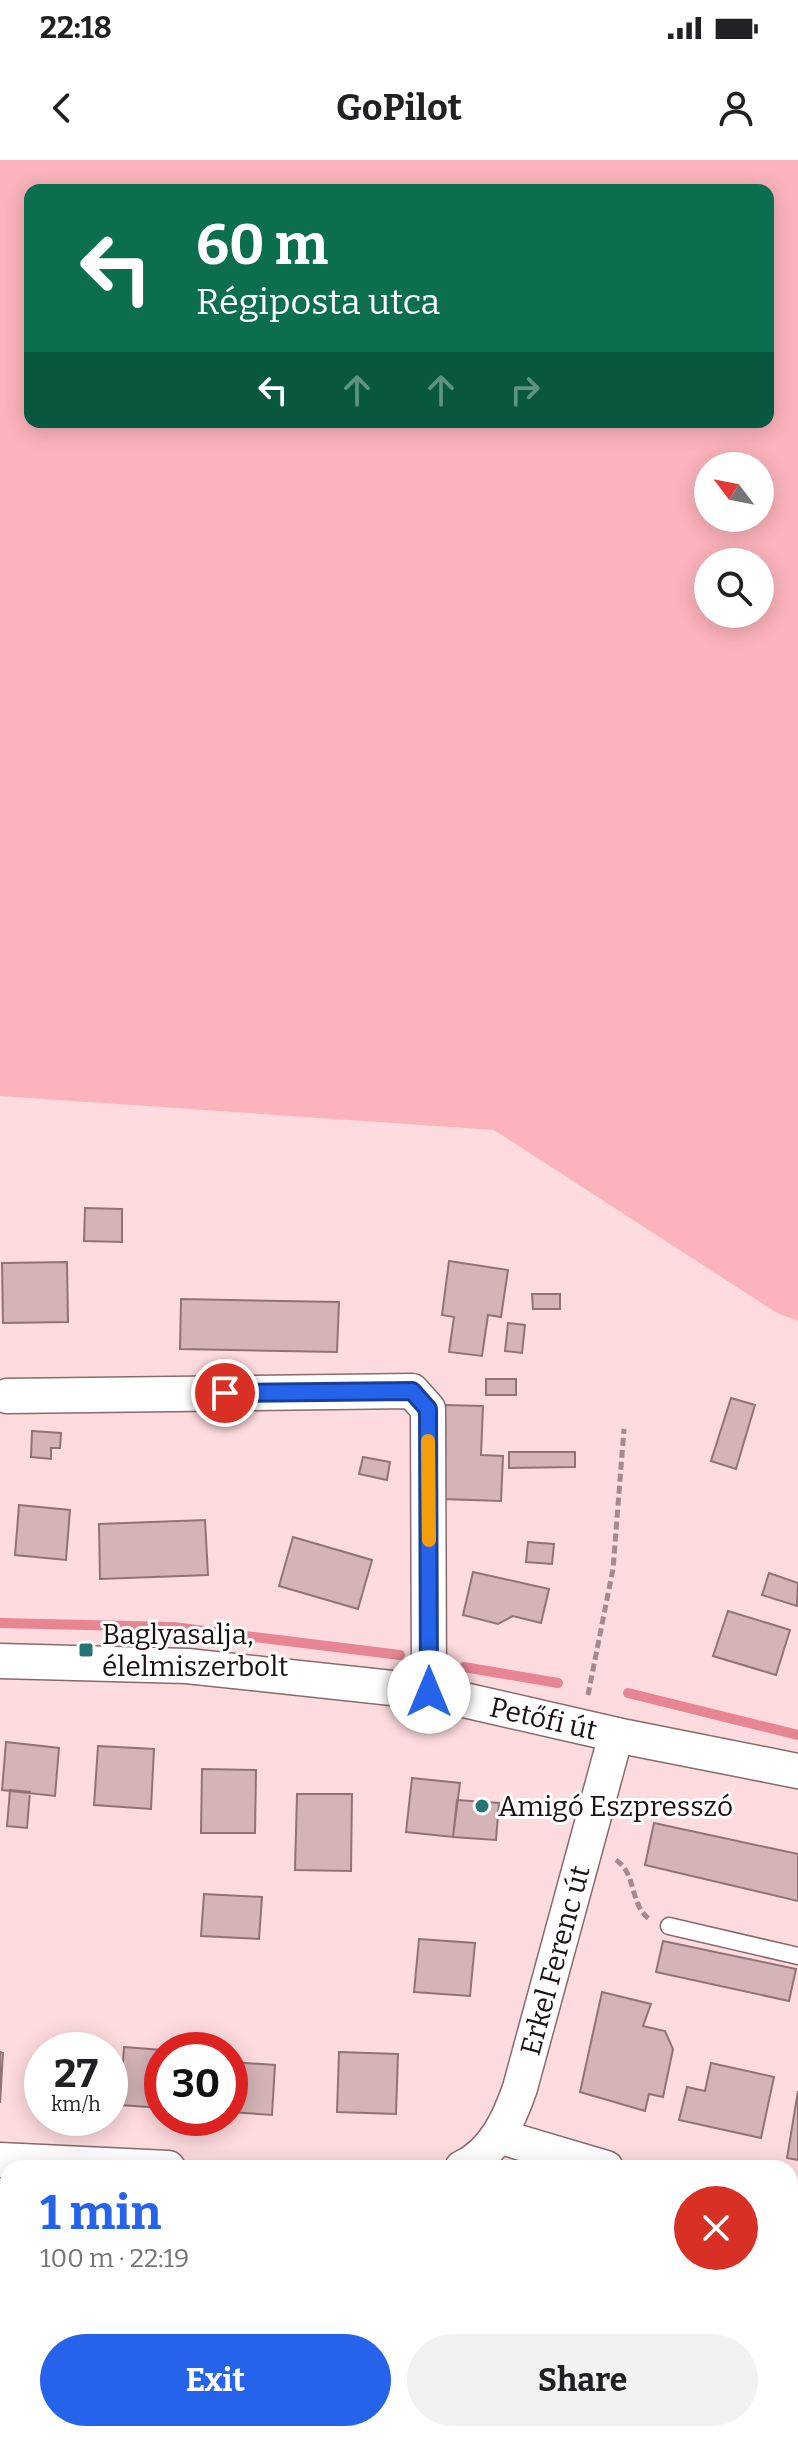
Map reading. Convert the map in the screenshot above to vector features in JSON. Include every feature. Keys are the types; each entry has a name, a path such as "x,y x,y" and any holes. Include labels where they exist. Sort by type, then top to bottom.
{"street":[{"path":"7,1396 412,1391 428,1409 429,1692"},
{"name":"Petőfi út","path":"0,1661 187,1666 429,1692 616,1735 798,1771"},
{"name":"Erkel Ferenc út","path":"474,2160 487,2151 498,2136 520,2088 616,1735"},
{"path":"498,2136 579,2160"}],"lane":[{"path":"669,1926 798,1956"}],"path":[{"path":"579,1726 596,1666 613,1569 624,1429"},
{"path":"585,1850 622,1864 628,1871 635,1900 643,1914 669,1926"}],"shaded area":[{"path":"0,160 798,160 798,1321 777,1313 494,1130 0,1096"}],"building":[{"path":"85,1208 122,1209 122,1242 84,1241"},
{"path":"449,1261 508,1270 501,1317 488,1315 482,1356 449,1352 454,1317 442,1315"},
{"path":"67,1262 68,1322 3,1323 2,1263"},
{"path":"532,1294 560,1294 560,1309 533,1309"},
{"path":"181,1299 339,1302 337,1352 180,1349"},
{"path":"508,1323 525,1325 522,1353 505,1351"},
{"path":"486,1379 516,1379 516,1395 486,1395"},
{"path":"731,1398 755,1405 736,1469 711,1461"},
{"path":"444,1405 483,1406 481,1455 503,1456 501,1501 441,1499"},
{"path":"32,1431 61,1433 60,1448 51,1448 51,1459 31,1457"},
{"path":"509,1452 575,1452 575,1467 509,1468"},
{"path":"363,1457 390,1462 387,1480 359,1474"},
{"path":"19,1505 70,1510 66,1560 15,1555"},
{"path":"205,1520 208,1575 100,1579 99,1524"},
{"path":"293,1537 372,1560 358,1609 279,1586"},
{"path":"528,1542 554,1544 552,1564 526,1562"},
{"path":"473,1572 549,1589 541,1623 513,1616 498,1624 463,1615"},
{"path":"769,1573 798,1583 797,1606 762,1595"},
{"path":"728,1611 790,1630 776,1675 713,1656"},
{"path":"6,1742 59,1748 55,1796 2,1790"},
{"path":"98,1746 154,1749 151,1809 94,1805"},
{"path":"202,1769 256,1770 255,1833 201,1833"},
{"path":"412,1778 460,1783 453,1837 406,1832"},
{"path":"10,1790 30,1792 27,1828 7,1826"},
{"path":"297,1794 352,1794 351,1871 295,1870"},
{"path":"457,1800 499,1803 496,1840 453,1837"},
{"path":"654,1823 798,1854 798,1901 645,1865"},
{"path":"204,1894 262,1897 259,1939 201,1936"},
{"path":"419,1939 475,1943 470,1996 414,1992"},
{"path":"663,1941 796,1969 789,2001 656,1972"},
{"path":"602,1992 651,2004 643,2026 665,2031 673,2049 663,2097 649,2094 645,2111 580,2092"},
{"path":"128,2047 144,2049 144,2107 128,2106"},
{"path":"0,2052 3,2053 0,2103"},
{"path":"339,2052 398,2054 396,2114 337,2112"},
{"path":"248,2063 275,2065 272,2115 248,2113"},
{"path":"711,2063 774,2077 761,2138 679,2120 687,2087 705,2091"},
{"path":"798,2091 798,2160 787,2158"}],"waterway":[{"path":"0,1623 173,1627 400,1655"},
{"path":"464,1667 558,1683"},
{"path":"628,1693 798,1735"}],"slow traffic":[{"path":"428,1441 429,1540"}],"place":[{"name":"Baglyasalja, élelmiszerbolt","path":"86,1650"},
{"name":"Amigó Eszpresszó","path":"482,1806"}],"route":[{"path":"225,1393 412,1391 428,1409 429,1692"}]}
